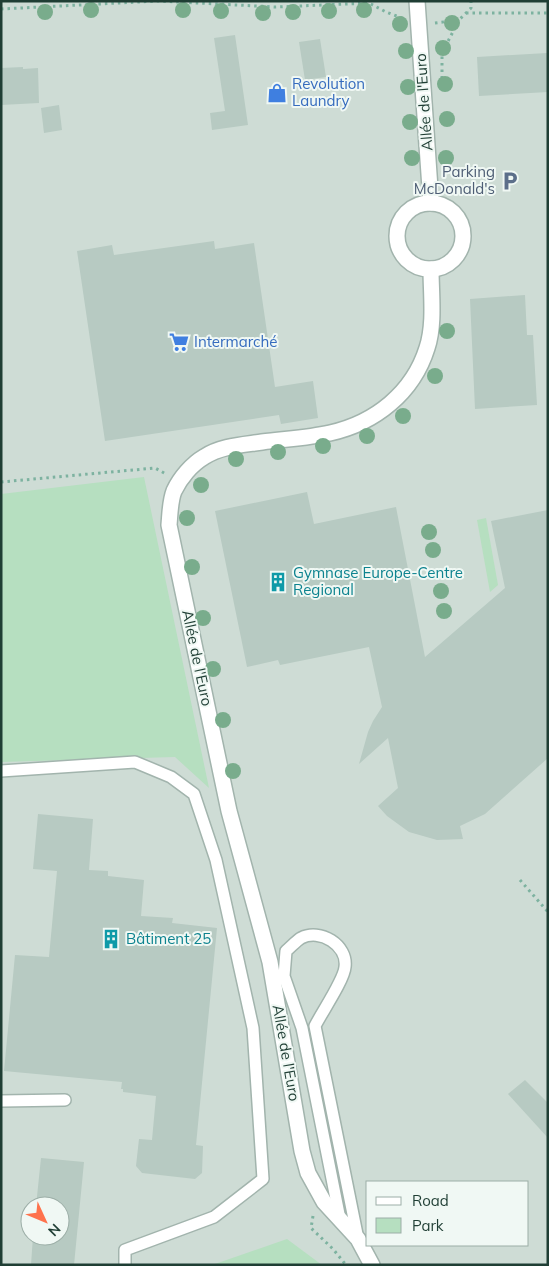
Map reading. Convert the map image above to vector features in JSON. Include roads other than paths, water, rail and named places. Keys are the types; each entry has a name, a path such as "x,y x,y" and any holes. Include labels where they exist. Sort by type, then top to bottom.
{"street":[{"name":"Allée de l'Euro","path":"417,1 431,203"},
{"path":"431,203 442,205 451,211 460,224 463,240 456,257 440,267 431,269 422,268 405,258 397,240 398,229 402,219 410,210 420,205 431,203"},
{"name":"Allée de l'Euro","path":"372,1265 358,1239 324,1202 308,1173 302,1151 270,962 230,811 169,524 174,493 180,482 203,457 230,447 330,433 356,425 373,417 388,406 414,378 428,348 431,333 431,269"}],"lane":[{"path":"1,771 135,762 171,777 194,794 216,860 253,1028 263,1179 214,1217 125,1250 125,1265"},
{"path":"340,1219 302,1028 284,976 286,950 302,937 319,934 334,942 341,950 346,966 315,1026 358,1239"},
{"path":"1,1101 65,1100"}],"place":[{"name":"Revolution Laundry","path":"277,93"},
{"name":"Parking McDonald's","path":"510,181"},
{"name":"Intermarché","path":"179,342"},
{"name":"Gymnase Europe-Centre Regional","path":"278,582"},
{"name":"Bâtiment 25","path":"111,939"}]}
